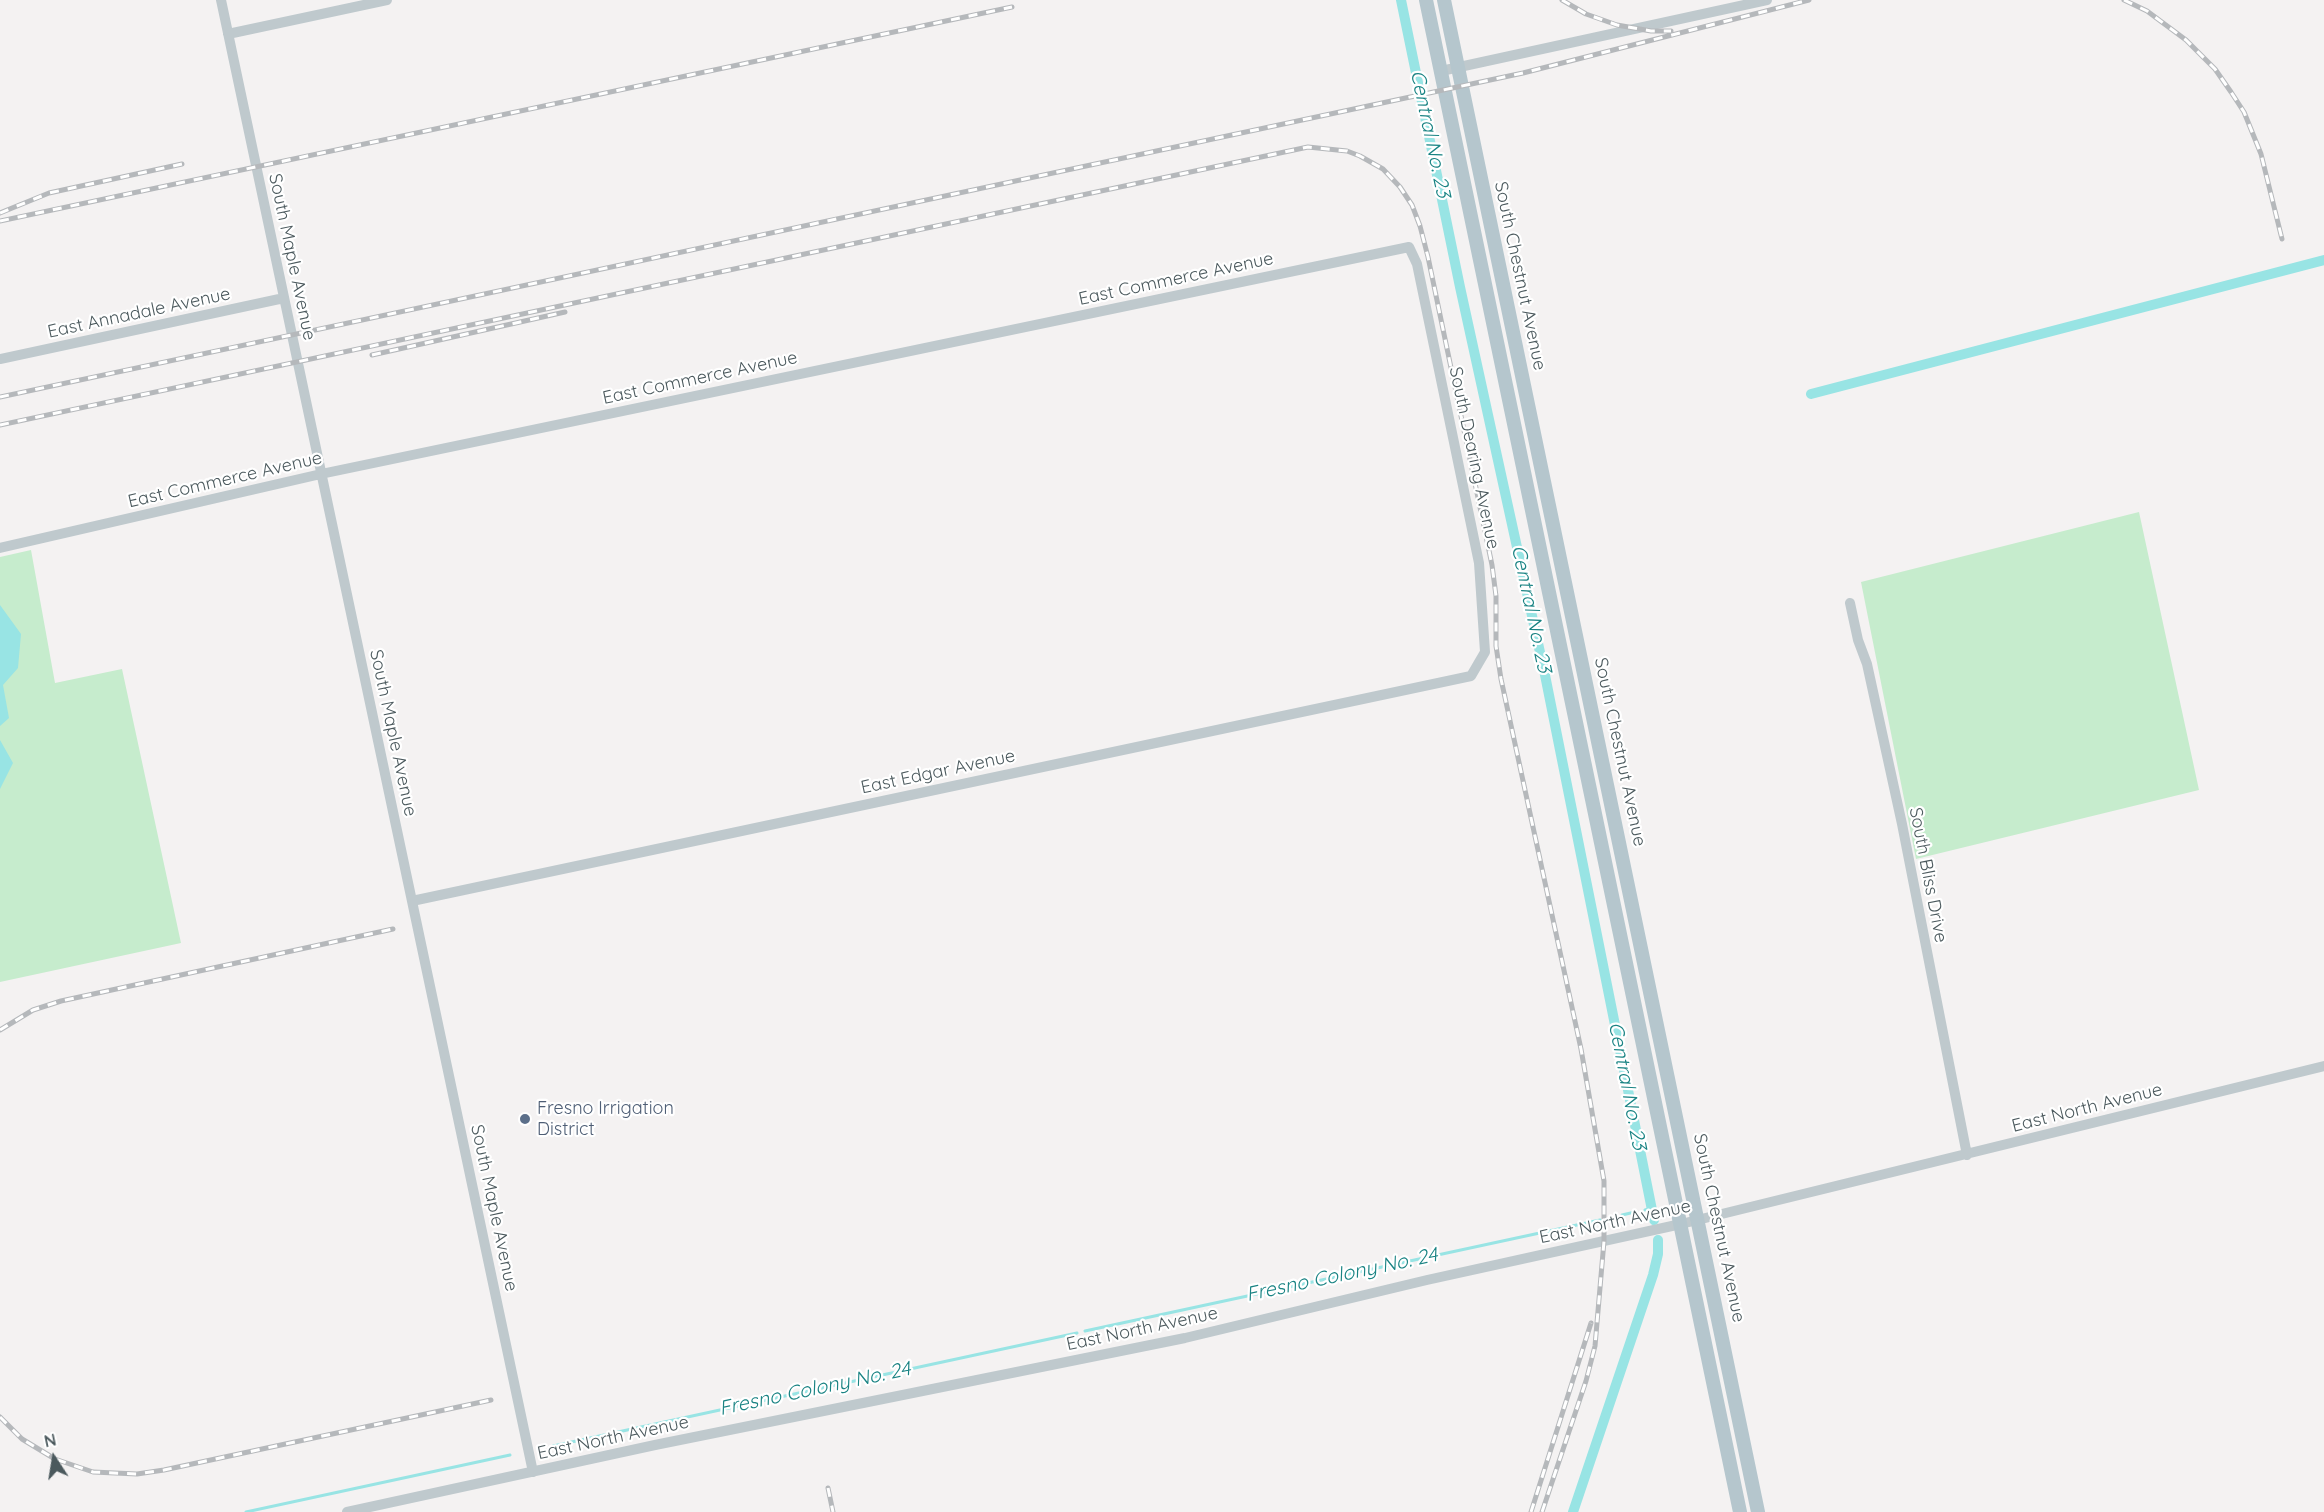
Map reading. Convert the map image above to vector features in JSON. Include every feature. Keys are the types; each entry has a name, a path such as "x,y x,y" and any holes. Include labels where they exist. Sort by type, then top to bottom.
{"main road":[{"name":"South Chestnut Avenue","path":"1426,0 1740,1512"},
{"name":"South Chestnut Avenue","path":"1444,0 1758,1512"},
{"path":"1563,657 1580,653"}],"street":[{"name":"South Maple Avenue","path":"221,0 533,1472"},
{"path":"228,34 387,0"},
{"path":"1441,71 1767,0"},
{"name":"East Commerce Avenue","path":"0,549 321,474 1409,247"},
{"name":"South Dearing Avenue","path":"1409,247 1418,264 1479,563 1485,652 1471,676"},
{"name":"East Annadale Avenue","path":"0,359 284,298"},
{"name":"South Bliss Drive","path":"1850,603 1858,640 1867,664 1902,824 1966,1155"},
{"name":"East Edgar Avenue","path":"412,901 1471,676"},
{"name":"East North Avenue","path":"347,1512 666,1443 1142,1347 1427,1280 1666,1228 2324,1065"}],"green space":[{"path":"2139,512 2199,790 1916,859 1861,582"},
{"path":"31,550 55,683 122,669 181,943 0,982 0,557"}],"water":[{"path":"0,605 21,634 18,668 3,685 9,718 0,726"},
{"path":"0,740 13,763 0,789"}],"waterway":[{"name":"Central No. 23","path":"1401,0 1460,287 1545,675 1654,1220"},
{"path":"1811,394 2324,260"},
{"name":"Fresno Colony No. 24","path":"1645,1210 1651,1208"},
{"name":"Fresno Colony No. 24","path":"1622,1215 1635,1212"},
{"name":"Fresno Colony No. 24","path":"1085,1331 1600,1220"},
{"name":"Central No. 23","path":"1573,1512 1653,1275 1658,1254 1658,1240"},
{"name":"Fresno Colony No. 24","path":"553,1446 1077,1333"},
{"name":"Fresno Colony No. 24","path":"246,1512 510,1455"}],"railway":[{"path":"1562,0 1586,14 1617,25 1651,31 1671,31"},
{"path":"0,397 1523,73 1809,0"},
{"path":"2124,0 2147,11 2186,40 2215,69 2231,92 2244,112 2261,154 2282,239"},
{"path":"0,221 1012,7"},
{"path":"0,425 1308,147 1347,151 1383,169 1400,187 1412,205 1428,257 1492,565 1496,596 1496,646 1501,679 1581,1049 1604,1181 1604,1241 1595,1346 1586,1381 1542,1512"},
{"path":"0,213 49,193 182,164"},
{"path":"372,355 565,312"},
{"path":"0,1030 33,1010 61,1001 393,929"},
{"path":"1531,1512 1591,1323"},
{"path":"0,1417 22,1439 55,1459 93,1472 137,1474 491,1400"},
{"path":"828,1488 833,1512"}],"place":[{"name":"Fresno Irrigation District","path":"525,1119"}]}
